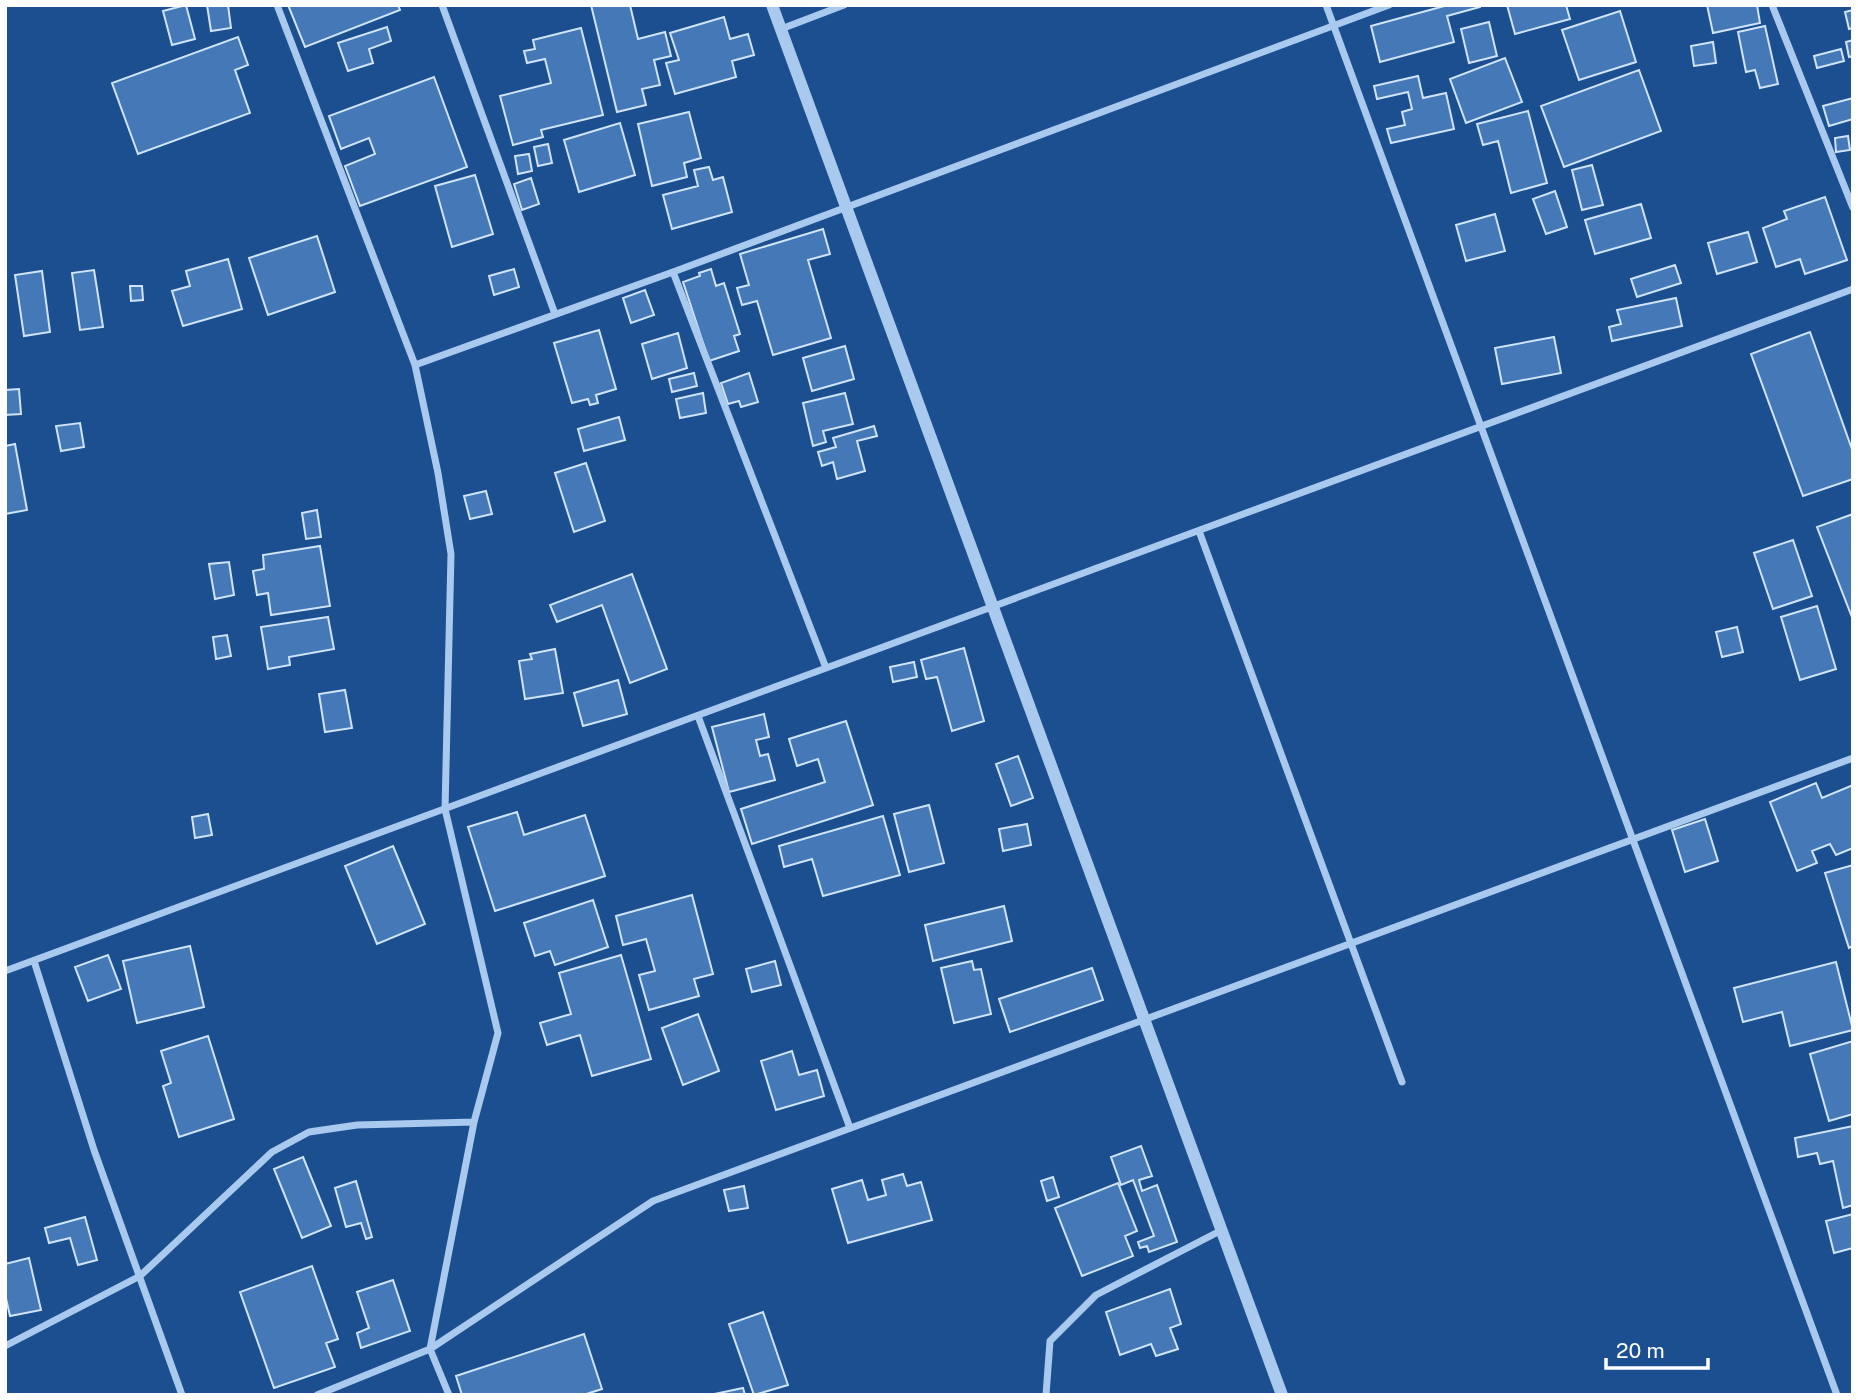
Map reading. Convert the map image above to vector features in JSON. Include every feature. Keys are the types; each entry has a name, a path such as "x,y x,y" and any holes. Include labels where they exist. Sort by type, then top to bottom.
{"street":[{"path":"277,5 415,365 438,473 451,554 446,809 498,1032 474,1122 430,1349 449,1395"},
{"path":"442,5 555,314"},
{"path":"772,5 1282,1395"},
{"path":"781,29 844,5"},
{"path":"1326,5 1837,1395"},
{"path":"415,365 673,272 1389,5"},
{"path":"1772,5 1853,208"},
{"path":"673,272 826,668"},
{"path":"5,971 1853,289"},
{"path":"1199,531 1402,1082"},
{"path":"698,716 850,1128"},
{"path":"317,1395 430,1349 653,1201 1853,758"},
{"path":"34,961 94,1150 182,1395"},
{"path":"5,1346 140,1276 272,1152 309,1132 357,1125 474,1122"},
{"path":"1046,1395 1050,1341 1096,1295 1222,1230"}],"building":[{"path":"186,5 195,39 172,45 163,11"},
{"path":"207,5 228,5 231,28 211,31"},
{"path":"288,5 398,5 400,10 305,47"},
{"path":"591,5 630,5 638,39 665,32 671,56 654,60 660,85 642,89 646,105 617,112"},
{"path":"1448,5 1480,5 1447,16 1454,42 1380,62 1371,26"},
{"path":"1507,5 1566,5 1570,19 1515,34"},
{"path":"1707,5 1757,5 1760,23 1713,33"},
{"path":"1853,10 1853,28 1849,29 1845,12"},
{"path":"1620,11 1636,62 1579,80 1562,30"},
{"path":"724,17 730,39 748,34 754,55 732,61 736,77 675,94 666,63 679,60 670,33"},
{"path":"1489,22 1497,56 1469,63 1461,29"},
{"path":"1765,26 1778,84 1760,88 1755,70 1746,72 1738,32"},
{"path":"387,27 391,41 369,49 373,63 348,71 338,43"},
{"path":"581,28 603,115 541,130 543,137 513,145 500,96 551,83 545,59 527,63 524,51 535,49 533,40"},
{"path":"238,37 248,65 235,70 250,113 138,154 112,83"},
{"path":"1853,40 1853,56 1849,57 1846,42"},
{"path":"1713,42 1716,63 1694,66 1691,46"},
{"path":"1841,49 1844,61 1817,68 1814,56"},
{"path":"1505,58 1522,102 1466,123 1450,79"},
{"path":"1639,70 1661,131 1564,167 1541,106"},
{"path":"1418,76 1423,98 1446,93 1454,129 1391,143 1387,129 1405,125 1402,112 1412,109 1408,92 1377,99 1374,86"},
{"path":"434,77 467,167 360,206 345,166 375,154 369,138 341,149 329,116"},
{"path":"1853,98 1853,119 1829,126 1823,106"},
{"path":"1528,111 1547,183 1511,193 1498,141 1483,145 1477,124"},
{"path":"689,112 701,158 684,163 687,177 652,186 638,124"},
{"path":"620,123 635,175 579,192 564,140"},
{"path":"1848,136 1850,150 1836,152 1835,138"},
{"path":"548,144 552,163 538,166 534,147"},
{"path":"529,154 532,171 518,174 515,156"},
{"path":"1592,165 1603,205 1582,210 1572,170"},
{"path":"709,167 713,180 723,177 732,212 672,229 663,195 698,186 694,170"},
{"path":"475,175 493,234 452,247 435,186"},
{"path":"531,178 539,204 522,210 514,184"},
{"path":"1555,191 1567,227 1546,234 1533,199"},
{"path":"1825,197 1847,260 1805,274 1800,259 1776,267 1763,228 1787,219 1784,211"},
{"path":"1641,204 1651,238 1595,254 1585,220"},
{"path":"1495,214 1505,251 1466,261 1456,225"},
{"path":"823,229 830,254 808,260 831,338 773,355 757,301 742,305 737,288 749,285 740,254"},
{"path":"1748,232 1757,262 1717,274 1708,243"},
{"path":"317,236 335,292 268,315 249,258"},
{"path":"228,259 242,309 183,326 172,291 190,286 186,271"},
{"path":"1675,265 1681,283 1637,297 1631,279"},
{"path":"514,269 519,287 494,295 489,276"},
{"path":"711,269 716,286 724,283 740,334 734,336 739,351 709,361 683,282"},
{"path":"94,270 103,327 80,330 72,273"},
{"path":"42,271 50,332 24,336 15,275"},
{"path":"130,286 142,286 143,300 131,301"},
{"path":"645,290 654,315 631,323 623,298"},
{"path":"1676,298 1682,326 1612,341 1609,327 1621,324 1617,310"},
{"path":"599,330 616,389 596,395 598,403 590,405 588,399 572,403 554,343"},
{"path":"1810,332 1853,452 1853,479 1803,496 1751,354"},
{"path":"678,333 687,368 652,379 642,344"},
{"path":"1554,337 1561,373 1502,384 1495,348"},
{"path":"845,346 854,379 812,391 803,358"},
{"path":"694,373 697,386 672,392 669,379"},
{"path":"749,373 758,402 741,407 739,401 728,404 721,383"},
{"path":"19,389 21,414 5,415 5,390"},
{"path":"703,393 706,413 680,418 676,399"},
{"path":"845,393 853,424 823,431 826,442 813,446 803,403"},
{"path":"619,417 625,440 584,451 578,429"},
{"path":"80,423 84,447 61,451 56,426"},
{"path":"874,426 877,436 857,441 865,471 837,479 833,462 822,466 818,452 836,447 833,438"},
{"path":"15,444 27,510 5,514 5,446"},
{"path":"586,463 605,521 574,532 555,473"},
{"path":"486,491 492,514 470,519 464,496"},
{"path":"317,510 321,537 306,539 302,513"},
{"path":"1853,514 1853,620 1817,527"},
{"path":"1793,540 1812,596 1773,609 1754,553"},
{"path":"320,546 330,606 271,615 268,593 257,595 253,571 264,569 263,555"},
{"path":"229,562 234,595 215,599 209,564"},
{"path":"632,574 667,669 630,683 602,605 557,622 550,605"},
{"path":"1817,606 1836,669 1800,680 1781,617"},
{"path":"328,617 334,649 289,657 290,665 268,669 261,627"},
{"path":"1737,627 1743,652 1722,657 1716,632"},
{"path":"227,635 231,656 216,659 213,637"},
{"path":"964,648 984,721 952,731 937,677 926,679 921,660"},
{"path":"555,649 563,693 525,699 519,661 532,659 530,654"},
{"path":"914,662 917,677 893,682 890,667"},
{"path":"618,680 627,714 583,726 574,693"},
{"path":"345,690 352,728 325,732 319,694"},
{"path":"764,714 769,737 756,740 760,756 768,754 775,780 729,792 712,727"},
{"path":"846,721 873,805 752,844 741,809 825,782 818,759 797,766 789,739"},
{"path":"1018,756 1033,798 1011,806 996,764"},
{"path":"1816,783 1822,798 1853,785 1853,848 1836,855 1830,844 1812,851 1817,863 1797,871 1770,802"},
{"path":"929,805 944,863 909,872 894,814"},
{"path":"517,812 524,835 585,815 605,876 495,911 468,827"},
{"path":"208,814 212,835 195,838 192,817"},
{"path":"883,816 900,875 823,896 812,859 784,867 779,846"},
{"path":"1705,819 1718,861 1685,872 1672,830"},
{"path":"1027,824 1031,845 1003,851 999,829"},
{"path":"393,846 425,924 377,944 345,866"},
{"path":"1853,865 1853,946 1849,948 1825,873"},
{"path":"692,895 713,974 694,979 699,996 649,1010 639,975 655,971 646,939 623,945 616,916"},
{"path":"593,900 608,947 555,965 550,951 535,956 524,923"},
{"path":"1004,906 1012,941 933,961 925,925"},
{"path":"190,946 204,1007 137,1023 123,961"},
{"path":"108,955 121,989 88,1001 75,967"},
{"path":"621,955 651,1059 592,1076 580,1035 547,1045 540,1023 571,1014 559,973"},
{"path":"775,961 781,985 752,992 746,969"},
{"path":"972,961 974,970 981,969 991,1014 954,1023 941,968"},
{"path":"1836,962 1853,1030 1790,1046 1782,1012 1743,1022 1734,988"},
{"path":"1092,968 1103,1000 1010,1032 999,999"},
{"path":"698,1014 719,1071 683,1085 662,1028"},
{"path":"208,1036 234,1119 179,1137 163,1086 171,1083 161,1051"},
{"path":"1853,1041 1853,1114 1829,1121 1810,1054"},
{"path":"792,1051 799,1075 817,1070 824,1096 776,1110 761,1061"},
{"path":"1853,1126 1853,1205 1843,1208 1833,1161 1820,1164 1817,1153 1798,1157 1795,1138"},
{"path":"1141,1146 1152,1176 1139,1180 1142,1191 1157,1185 1177,1242 1149,1252 1147,1246 1140,1248 1138,1242 1154,1236 1133,1180 1121,1185 1111,1157"},
{"path":"303,1157 331,1226 302,1238 274,1169"},
{"path":"903,1174 907,1186 921,1182 932,1220 848,1243 832,1189 862,1180 868,1200 886,1195 882,1180"},
{"path":"1053,1177 1059,1197 1047,1201 1041,1181"},
{"path":"356,1181 372,1237 366,1239 361,1223 346,1227 335,1188"},
{"path":"1118,1183 1137,1231 1125,1236 1133,1256 1082,1276 1055,1208"},
{"path":"744,1186 748,1208 729,1211 724,1190"},
{"path":"1853,1214 1853,1248 1834,1253 1826,1221"},
{"path":"85,1217 97,1260 78,1265 70,1238 49,1243 45,1228"},
{"path":"29,1258 41,1310 10,1316 5,1294 5,1264"},
{"path":"312,1266 338,1339 326,1343 335,1367 274,1388 240,1292"},
{"path":"393,1280 410,1331 361,1348 357,1333 369,1328 357,1292"},
{"path":"1170,1289 1181,1324 1170,1328 1178,1349 1156,1356 1151,1344 1120,1355 1106,1312"},
{"path":"763,1312 788,1385 754,1395 729,1324"},
{"path":"584,1334 602,1389 583,1395 462,1395 456,1376"},
{"path":"743,1388 745,1395 714,1395 714,1394"}]}
